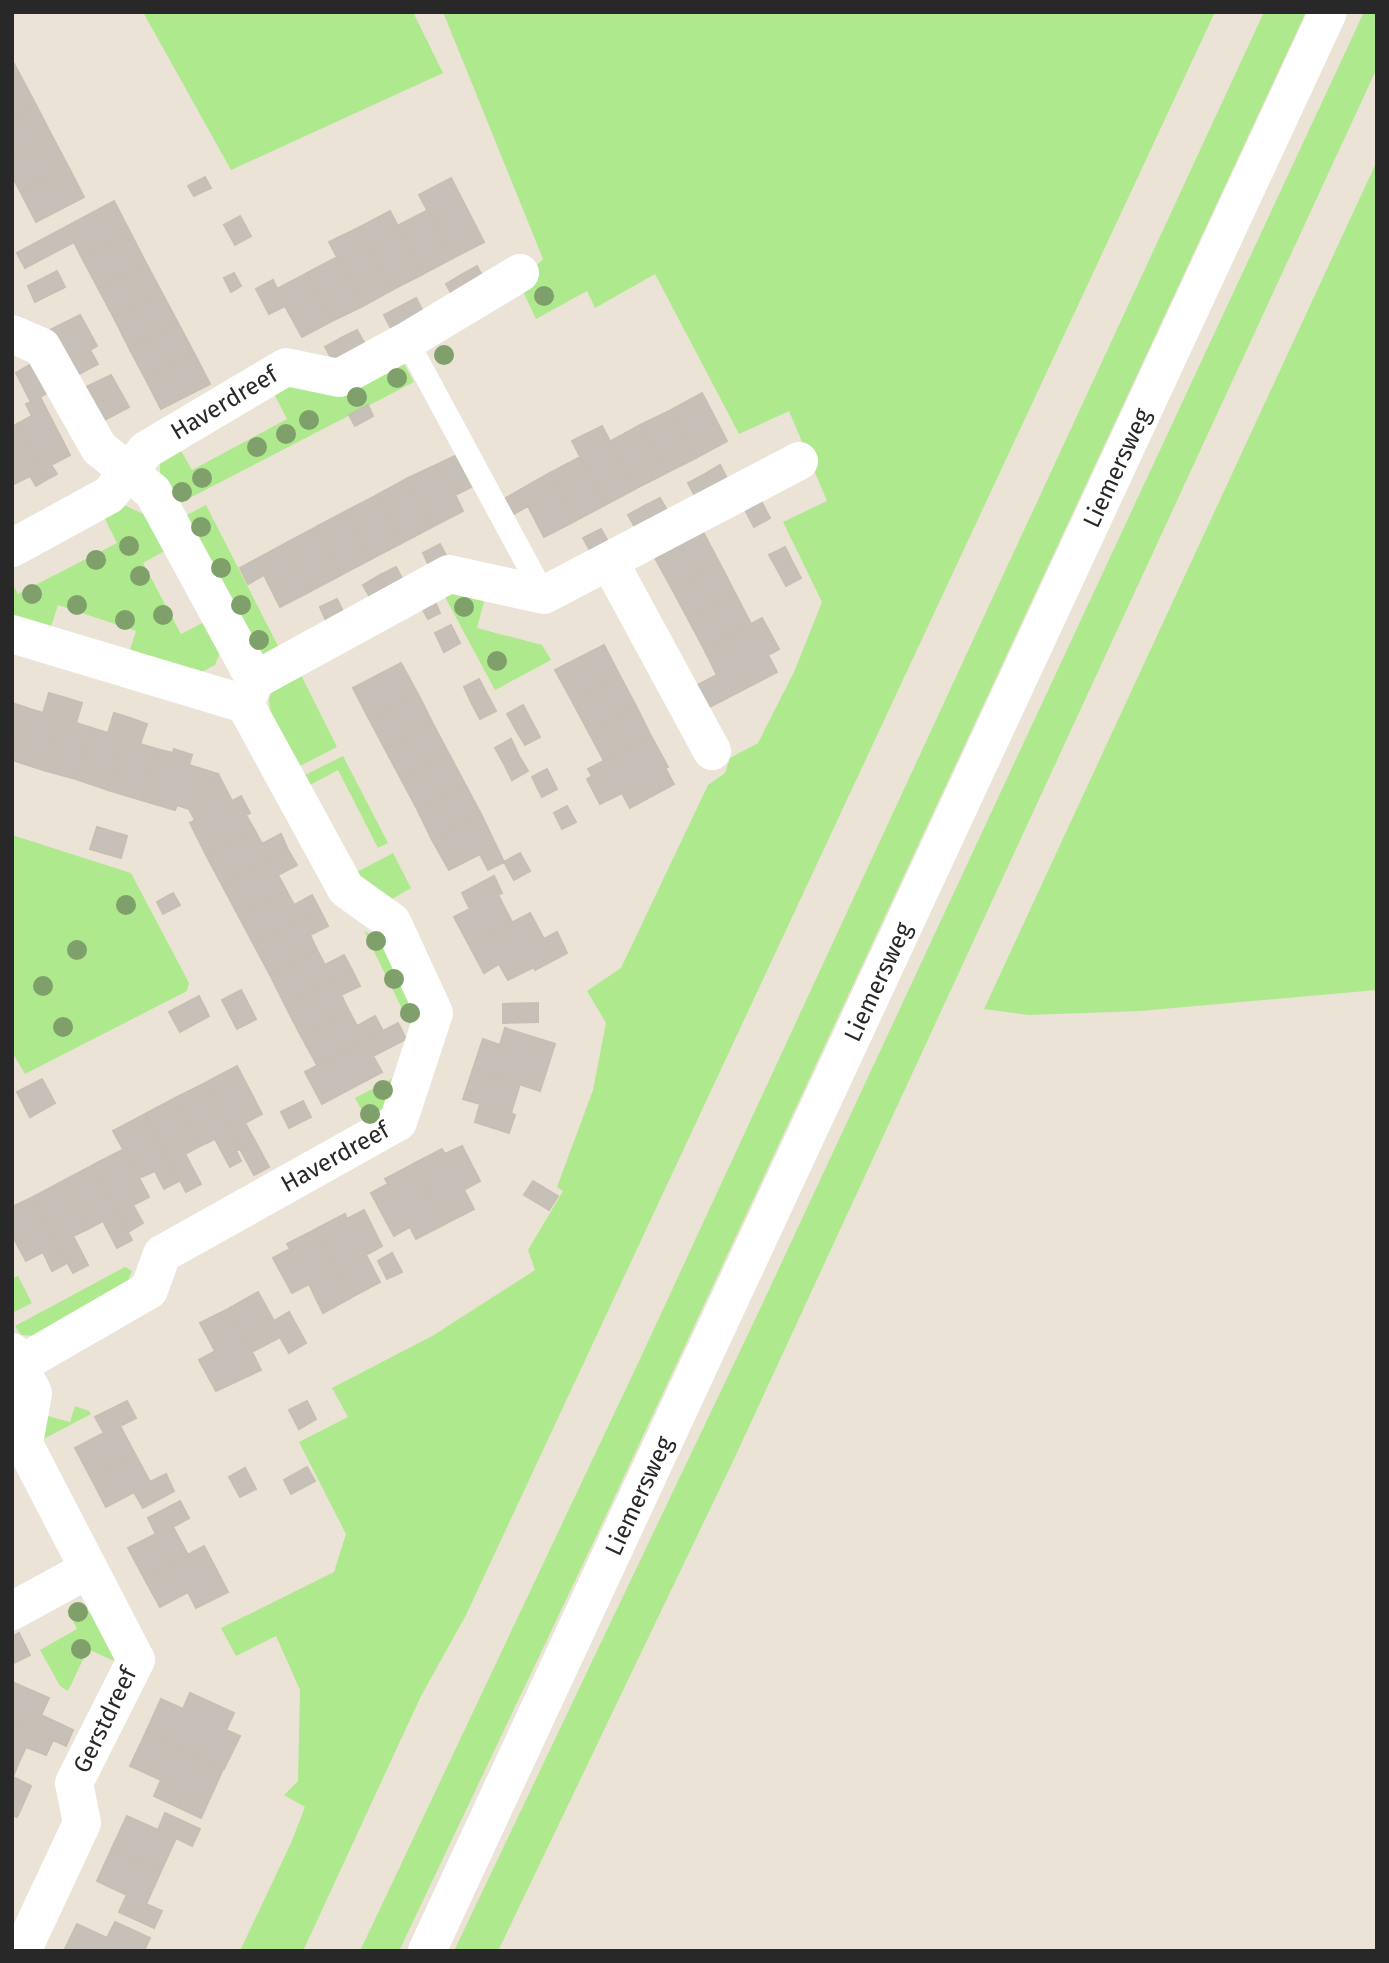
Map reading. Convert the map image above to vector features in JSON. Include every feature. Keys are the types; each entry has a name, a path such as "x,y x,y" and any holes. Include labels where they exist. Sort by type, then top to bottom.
{"street":[{"name":"Liemersweg","path":"427,1951 1328,12"},
{"name":"Haverdreef","path":"12,548 109,495 146,450 286,367 339,377 407,341 520,273"},
{"name":"Haverdreef","path":"12,334 42,347 99,448 153,492 345,889 392,922 434,1013 398,1122 162,1254 149,1290 16,1359"},
{"path":"12,634 250,692 449,574 544,595 799,461"},
{"path":"609,561 712,751"},
{"name":"Gerstdreef","path":"16,1359 33,1393 24,1444 136,1660 74,1783 82,1823 22,1951"},
{"path":"12,1611 89,1569"}],"lane":[{"path":"407,341 544,595"}],"green space":[{"path":"143,12 413,12 443,73 231,170"},
{"path":"443,12 1215,12 466,1615 421,1696 303,1951 240,1951 305,1807 284,1795 298,1781 300,1690 276,1636 236,1656 221,1628 334,1572 346,1534 299,1442 348,1417 332,1388 434,1335 535,1270 528,1250 563,1191 557,1187 593,1090 606,1023 587,991 621,968 708,785 725,773 730,758 758,743 794,672 822,602 783,522 827,501 789,411 739,434 655,274 595,308 587,291 536,319 519,283 543,259"},
{"path":"1264,12 1306,12 594,1541 399,1951 360,1951 640,1359"},
{"path":"1364,12 1377,12 1377,68 735,1457 498,1951 454,1951 760,1309"},
{"path":"1377,161 1377,990 1140,1011 1029,1015 984,1009"},
{"path":"403,362 414,382 176,505 160,473 160,462 177,444 192,470 287,419 273,392 290,383"},
{"path":"124,505 152,518 168,549 143,563 181,634 208,620 222,648 215,665 192,677 128,656 136,631 58,605 50,630 12,619 12,583 18,594 117,543 103,515"},
{"path":"206,505 279,648 253,660 181,518"},
{"path":"457,591 485,598 477,628 542,645 551,660 495,690 445,597"},
{"path":"299,671 337,747 298,767 277,729 269,698 275,688"},
{"path":"343,756 388,843 378,848 338,770 308,786 303,776"},
{"path":"12,835 131,873 189,983 187,991 25,1074 12,1052"},
{"path":"393,853 411,888 392,899 353,874"},
{"path":"364,931 384,941 419,1016 413,1031"},
{"path":"403,1073 384,1117 370,1125 355,1098"},
{"path":"125,1267 132,1271 125,1288 35,1336 21,1335 15,1326"},
{"path":"18,1276 32,1303 12,1313 12,1278"},
{"path":"75,1406 91,1414 38,1442 48,1416 70,1422"},
{"path":"73,1607 94,1615 104,1630 114,1661 88,1649 68,1691 60,1686 40,1650 77,1629 67,1610"}],"building":[{"path":"12,60 20,75 12,79"},
{"path":"20,75 36,105 12,118 12,79"},
{"path":"36,105 52,136 12,156 12,118"},
{"path":"52,136 68,166 20,191 12,176 12,156"},
{"path":"68,166 84,197 36,222 20,191"},
{"path":"205,177 211,188 194,196 188,186"},
{"path":"451,178 484,242 453,258 419,195"},
{"path":"114,201 130,232 82,258 74,242 25,268 17,253"},
{"path":"428,210 453,258 423,274 397,226"},
{"path":"390,211 423,274 392,290 360,227"},
{"path":"240,216 251,236 235,245 224,225"},
{"path":"360,227 392,290 363,306 329,242"},
{"path":"130,232 146,263 98,288 82,258"},
{"path":"337,257 363,306 332,321 307,273"},
{"path":"146,263 162,293 114,318 98,288"},
{"path":"477,266 486,283 470,291 461,275"},
{"path":"57,271 65,287 35,302 28,286"},
{"path":"234,273 241,286 231,292 224,278"},
{"path":"307,273 332,321 302,337 285,306 269,314 256,289 273,280 277,289"},
{"path":"461,275 470,291 455,300 446,284"},
{"path":"162,293 178,323 129,348 114,318"},
{"path":"416,298 425,315 410,323 401,306"},
{"path":"401,306 410,323 393,332 384,315"},
{"path":"80,315 97,346 68,363 50,330"},
{"path":"178,323 194,353 145,378 129,348"},
{"path":"357,330 366,346 350,355 341,338"},
{"path":"341,338 350,355 334,363 325,347"},
{"path":"90,350 98,364 79,374 71,361"},
{"path":"194,353 210,384 161,409 145,378"},
{"path":"33,363 49,392 40,397 70,455 51,465 57,474 46,480 17,424 32,416 26,404 31,402 16,373"},
{"path":"111,375 120,391 90,406 82,389"},
{"path":"120,391 129,407 99,423 90,406"},
{"path":"702,393 727,441 696,458 671,410"},
{"path":"368,405 373,416 355,426 349,415"},
{"path":"671,410 696,458 666,473 640,425"},
{"path":"17,424 46,480 36,486 30,476 12,485 12,427"},
{"path":"640,425 666,473 635,489 611,441"},
{"path":"602,426 635,489 605,505 572,441"},
{"path":"455,456 471,487 455,495 463,511 432,527 406,479"},
{"path":"580,457 605,505 575,521 550,473"},
{"path":"720,465 729,482 713,491 705,474"},
{"path":"550,473 575,521 544,537 528,506 512,515 504,499"},
{"path":"705,474 713,491 697,500 688,483"},
{"path":"406,479 432,527 402,543 377,495"},
{"path":"377,495 402,543 371,559 346,511"},
{"path":"660,498 669,514 653,522 644,506"},
{"path":"761,501 770,518 754,527 745,510"},
{"path":"644,506 653,522 637,531 628,515"},
{"path":"346,511 371,559 341,575 316,527"},
{"path":"316,527 341,575 311,591 286,543"},
{"path":"601,529 610,545 592,554 583,538"},
{"path":"703,532 720,564 672,589 655,558"},
{"path":"286,543 311,591 280,607 264,575 248,584 240,568"},
{"path":"440,544 449,561 431,570 423,553"},
{"path":"785,547 793,563 778,571 769,555"},
{"path":"793,563 801,578 786,586 778,571"},
{"path":"720,564 735,593 688,619 672,589"},
{"path":"396,567 405,584 389,593 380,575"},
{"path":"380,575 389,593 372,601 363,585"},
{"path":"735,593 751,624 704,649 688,619"},
{"path":"337,599 345,616 328,625 320,607"},
{"path":"435,602 440,613 428,619 422,608"},
{"path":"762,618 779,649 768,655 777,672 702,711 690,689 717,675 704,649"},
{"path":"451,625 460,643 444,652 435,633"},
{"path":"604,645 620,676 572,701 555,670"},
{"path":"401,663 418,694 369,719 353,688"},
{"path":"620,676 636,706 588,731 572,701"},
{"path":"479,679 488,696 472,704 464,687"},
{"path":"49,693 66,698 43,770 12,760 12,755 27,708 43,713"},
{"path":"418,694 433,724 385,749 369,719"},
{"path":"488,696 496,711 480,719 472,704"},
{"path":"66,698 82,703 76,723 92,728 76,779 43,770"},
{"path":"12,703 27,708 12,755"},
{"path":"523,705 532,722 516,730 507,714"},
{"path":"636,706 651,736 604,761 588,731"},
{"path":"114,713 130,718 108,790 76,779 92,728 108,733"},
{"path":"130,718 147,724 140,744 157,749 141,800 108,790"},
{"path":"532,722 540,737 525,745 516,730"},
{"path":"433,724 449,754 401,779 385,749"},
{"path":"651,736 674,784 630,808 622,793 600,804 587,779 592,776 588,769"},
{"path":"511,739 519,756 504,764 495,748"},
{"path":"157,749 173,753 174,749 192,755 189,765 218,774 189,809 177,805 175,810 141,800"},
{"path":"449,754 465,784 417,809 401,779"},
{"path":"519,756 528,771 512,780 504,764"},
{"path":"547,769 557,789 542,797 532,777"},
{"path":"218,774 232,801 241,796 250,813 246,815 254,829 206,855 190,823 195,820 189,809"},
{"path":"465,784 481,814 432,840 417,809"},
{"path":"567,806 576,822 562,829 554,813"},
{"path":"481,814 504,862 488,870 480,854 449,870 432,840"},
{"path":"97,827 127,836 121,858 90,849"},
{"path":"254,829 262,844 281,834 288,850 222,885 206,855"},
{"path":"288,850 297,865 278,875 286,890 238,915 222,885"},
{"path":"520,853 530,871 514,880 504,862"},
{"path":"494,876 502,893 498,895 512,922 469,945 454,917 470,909 462,893"},
{"path":"286,890 294,905 312,895 320,910 254,945 238,915"},
{"path":"173,893 180,905 163,914 157,902"},
{"path":"320,910 328,926 310,935 317,950 270,975 254,945"},
{"path":"530,913 544,939 557,932 567,953 535,970 534,967 508,980 499,964 484,973 469,945"},
{"path":"317,950 325,965 344,955 352,970 285,1005 270,975"},
{"path":"352,970 360,986 341,995 349,1011 301,1036 285,1005"},
{"path":"241,990 256,1019 237,1029 222,1000"},
{"path":"199,996 209,1016 180,1032 169,1012"},
{"path":"538,1003 538,1022 503,1023 503,1004"},
{"path":"349,1011 357,1026 375,1016 383,1031 317,1065 301,1036"},
{"path":"398,1023 406,1039 373,1056 382,1072 322,1104 305,1072"},
{"path":"505,1028 555,1044 540,1091 473,1069 483,1039 500,1045"},
{"path":"237,1066 262,1114 245,1123 255,1141 240,1149 205,1083"},
{"path":"473,1069 520,1084 511,1113 515,1115 509,1133 475,1122 480,1104 463,1099"},
{"path":"42,1079 55,1103 30,1117 17,1092"},
{"path":"205,1083 240,1149 236,1151 241,1161 230,1167 215,1139 200,1146 175,1098"},
{"path":"175,1098 200,1146 185,1154 201,1184 186,1192 145,1114"},
{"path":"303,1101 311,1117 289,1128 281,1112"},
{"path":"145,1114 179,1181 164,1189 155,1171 139,1178 113,1131"},
{"path":"255,1141 269,1167 254,1175 240,1149"},
{"path":"462,1146 480,1181 464,1190 474,1209 445,1224 413,1164 442,1149 445,1154"},
{"path":"124,1149 149,1197 133,1205 143,1223 128,1232 93,1165"},
{"path":"413,1164 445,1224 416,1239 410,1227 394,1236 371,1193 388,1184 385,1179"},
{"path":"93,1165 132,1240 117,1248 103,1221 88,1229 63,1181"},
{"path":"63,1181 88,1229 73,1236 88,1265 73,1273 33,1197"},
{"path":"533,1181 558,1196 549,1210 524,1195"},
{"path":"33,1197 67,1263 52,1271 43,1252 26,1261 12,1235 12,1207"},
{"path":"364,1210 382,1246 366,1255 380,1282 352,1297 316,1229 345,1214 347,1219"},
{"path":"316,1229 352,1297 323,1313 309,1284 292,1293 273,1258 290,1249 287,1244"},
{"path":"392,1253 402,1272 387,1279 378,1261"},
{"path":"258,1292 274,1321 289,1312 306,1343 289,1353 280,1337 252,1352 230,1308"},
{"path":"230,1308 261,1370 216,1391 199,1360 215,1351 200,1323"},
{"path":"127,1401 136,1418 120,1426 135,1454 91,1478 75,1448 104,1433 95,1417"},
{"path":"307,1401 316,1419 299,1429 289,1410"},
{"path":"135,1454 150,1482 166,1474 174,1491 143,1508 134,1492 106,1507 91,1478"},
{"path":"307,1467 315,1481 291,1494 284,1480"},
{"path":"245,1468 256,1489 240,1497 229,1477"},
{"path":"180,1501 189,1518 173,1527 188,1555 144,1578 128,1548 156,1534 148,1518"},
{"path":"204,1546 228,1592 196,1608 188,1592 160,1607 144,1578"},
{"path":"19,1633 30,1655 14,1663 12,1637"},
{"path":"12,1682 49,1698 41,1715 73,1730 66,1746 12,1721"},
{"path":"190,1693 234,1713 226,1730 240,1736 224,1769 146,1732 161,1699 183,1709"},
{"path":"12,1721 53,1740 46,1755 26,1747 19,1762 12,1759"},
{"path":"146,1732 223,1769 201,1818 154,1796 161,1780 130,1766"},
{"path":"12,1759 19,1762 13,1777 31,1786 24,1802 12,1796"},
{"path":"12,1796 24,1802 17,1817 12,1815"},
{"path":"165,1813 200,1829 192,1846 176,1838 161,1871 112,1848 127,1816 158,1830"},
{"path":"112,1848 161,1871 146,1904 162,1911 154,1928 119,1912 127,1895 97,1881"},
{"path":"115,1922 150,1938 144,1951 64,1951 77,1924 107,1938"}]}
